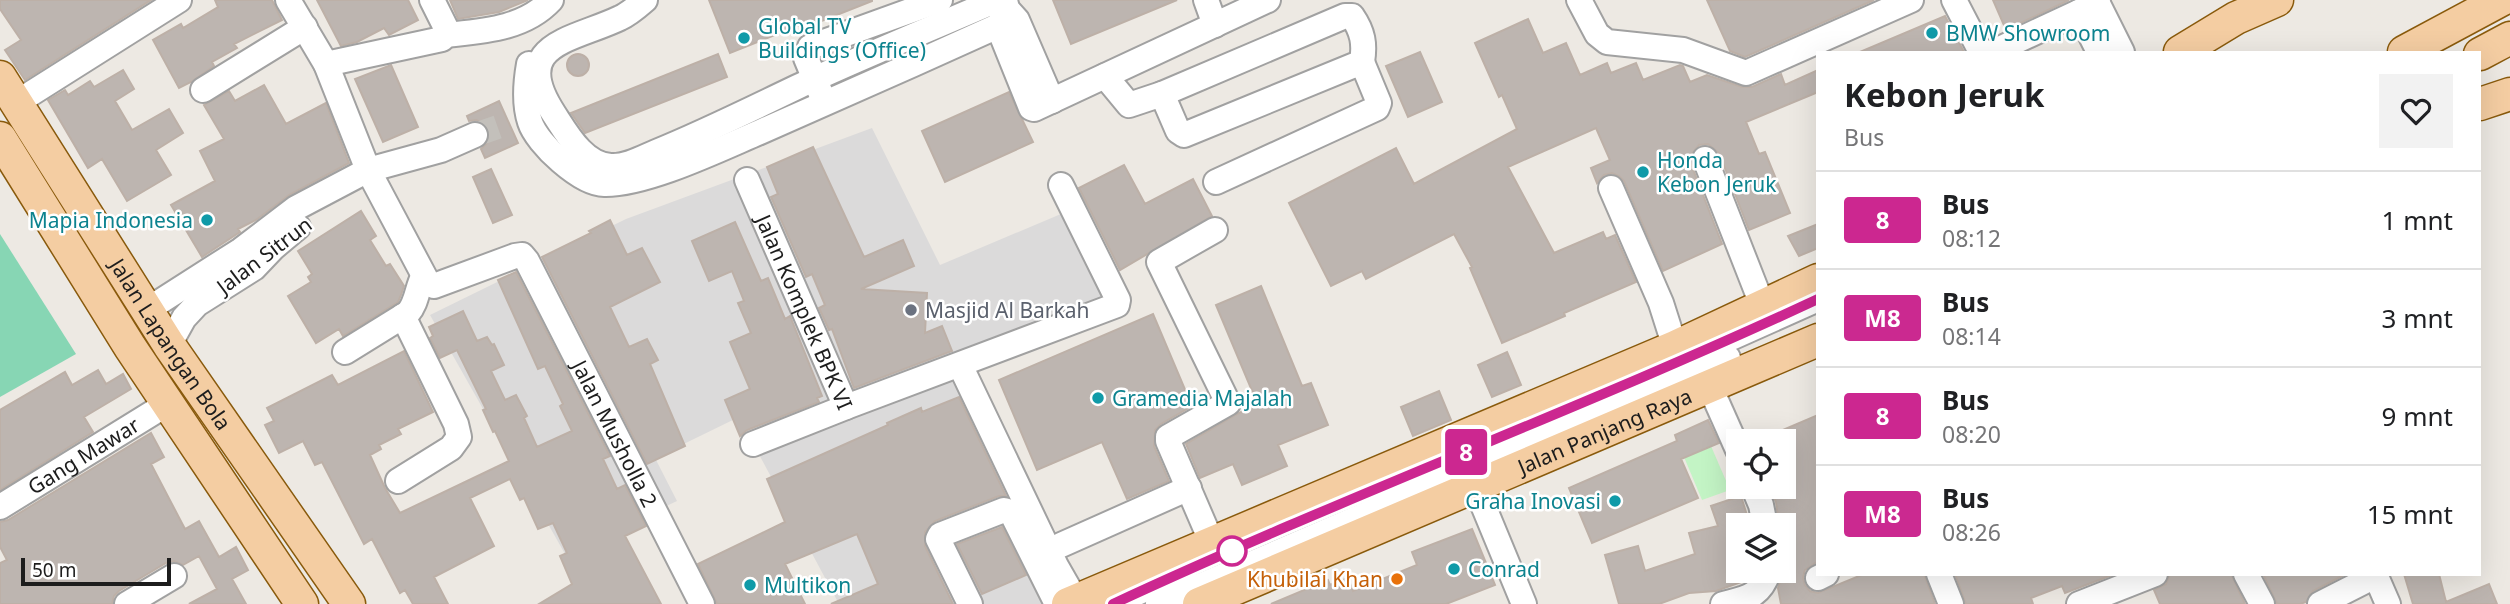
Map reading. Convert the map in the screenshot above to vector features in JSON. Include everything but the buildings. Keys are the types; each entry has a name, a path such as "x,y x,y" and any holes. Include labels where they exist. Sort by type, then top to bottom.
{"main road":[{"path":"2181,51 2244,9 2277,0"},
{"path":"2411,49 2501,0"},
{"path":"2481,53 2510,38"},
{"name":"Jalan Lapangan Bola","path":"8,90 169,345 349,604"},
{"name":"Jalan Lapangan Bola","path":"0,138 167,404 302,604"},
{"path":"1067,603 1675,347 1816,281"},
{"name":"Jalan Panjang Raya","path":"1199,604 1476,488 1816,338"}],"street":[{"path":"289,0 326,64 378,172 423,277 412,308 345,352"},
{"path":"432,0 447,30 446,36"},
{"path":"326,64 446,36 497,29 540,12 551,0"},
{"path":"636,0 582,18 538,43 531,54 528,71 531,125 542,141 569,168 590,181 603,184 654,174 720,149 826,103 1003,12"},
{"path":"529,114 540,62 548,49 617,20 645,0"},
{"path":"826,103 806,58 810,47 940,0"},
{"path":"1206,0 1215,25"},
{"path":"529,114 570,139 599,164 627,164 990,3 1017,20 1042,104 1268,0"},
{"path":"1579,0 1597,34 1607,42 1683,50 1751,73 1911,0"},
{"path":"1954,0 1980,51"},
{"path":"8,90 168,4"},
{"path":"1995,51 2091,5"},
{"path":"2091,5 2099,51"},
{"path":"2091,5 2121,51"},
{"path":"1105,76 1129,106 1345,16 1352,16 1362,34 1365,46 1362,62 1379,103 1377,108 1216,182"},
{"path":"203,90 305,27"},
{"path":"1162,94 1178,131 1184,135 1362,62"},
{"name":"Jalan Sitrun","path":"169,345 184,318 197,304 254,268 267,242 296,208 378,172 475,135"},
{"path":"1706,159 1763,307"},
{"name":"Jalan Komplek BPK VI","path":"747,180 846,407 1117,305 1118,300 1061,185"},
{"path":"1611,188 1661,303 1675,347"},
{"path":"1212,543 1168,437 1228,403 1159,262 1215,230"},
{"name":"Jalan Sitrun","path":"147,310 267,242"},
{"name":"Jalan Musholla 2","path":"423,277 434,286 523,255 702,604"},
{"path":"1113,604 1816,300"},
{"path":"398,481 451,448 460,437 403,316"},
{"path":"1158,604 1653,392 1816,338"},
{"path":"960,365 1056,566 1067,603"},
{"path":"1710,387 1729,429"},
{"name":"Gang Mawar","path":"0,507 167,404"},
{"path":"753,444 846,407"},
{"path":"1061,545 1189,488"},
{"path":"1476,488 1524,604"},
{"path":"970,604 938,539 1004,510 1011,512 1067,603"},
{"path":"127,604 174,576"},
{"path":"1940,576 1951,604"},
{"path":"2079,604 2150,576"},
{"path":"2247,576 2262,604"},
{"path":"2320,604 2374,576"},
{"path":"2376,576 2388,604"},
{"path":"1723,604 1752,596 1764,583"}],"shaded area":[{"path":"872,128 940,265 1068,211 1107,303 961,369 1072,590 1041,604 839,604 739,417 655,458 677,501 565,554 430,315 626,219"}],"green space":[{"path":"0,234 76,354 0,397"},
{"path":"1711,446 1726,481 1726,491 1702,500 1684,457"}],"tunnel":[{"path":"475,135 509,123"}],"bus line":[{"name":"8","path":"1113,604 1816,300"}],"place":[{"name":"BMW Showroom","path":"1932,33"},
{"name":"Global TV Buildings (Office)","path":"744,38"},
{"name":"Honda Kebon Jeruk","path":"1643,172"},
{"name":"Mapia Indonesia","path":"207,220"},
{"name":"Masjid Al Barkah","path":"911,310"},
{"name":"Gramedia Majalah","path":"1098,398"},
{"name":"Graha Inovasi","path":"1615,501"},
{"name":"Conrad","path":"1454,569"},
{"name":"Khubilai Khan","path":"1397,579"},
{"name":"Multikon","path":"750,585"}]}
